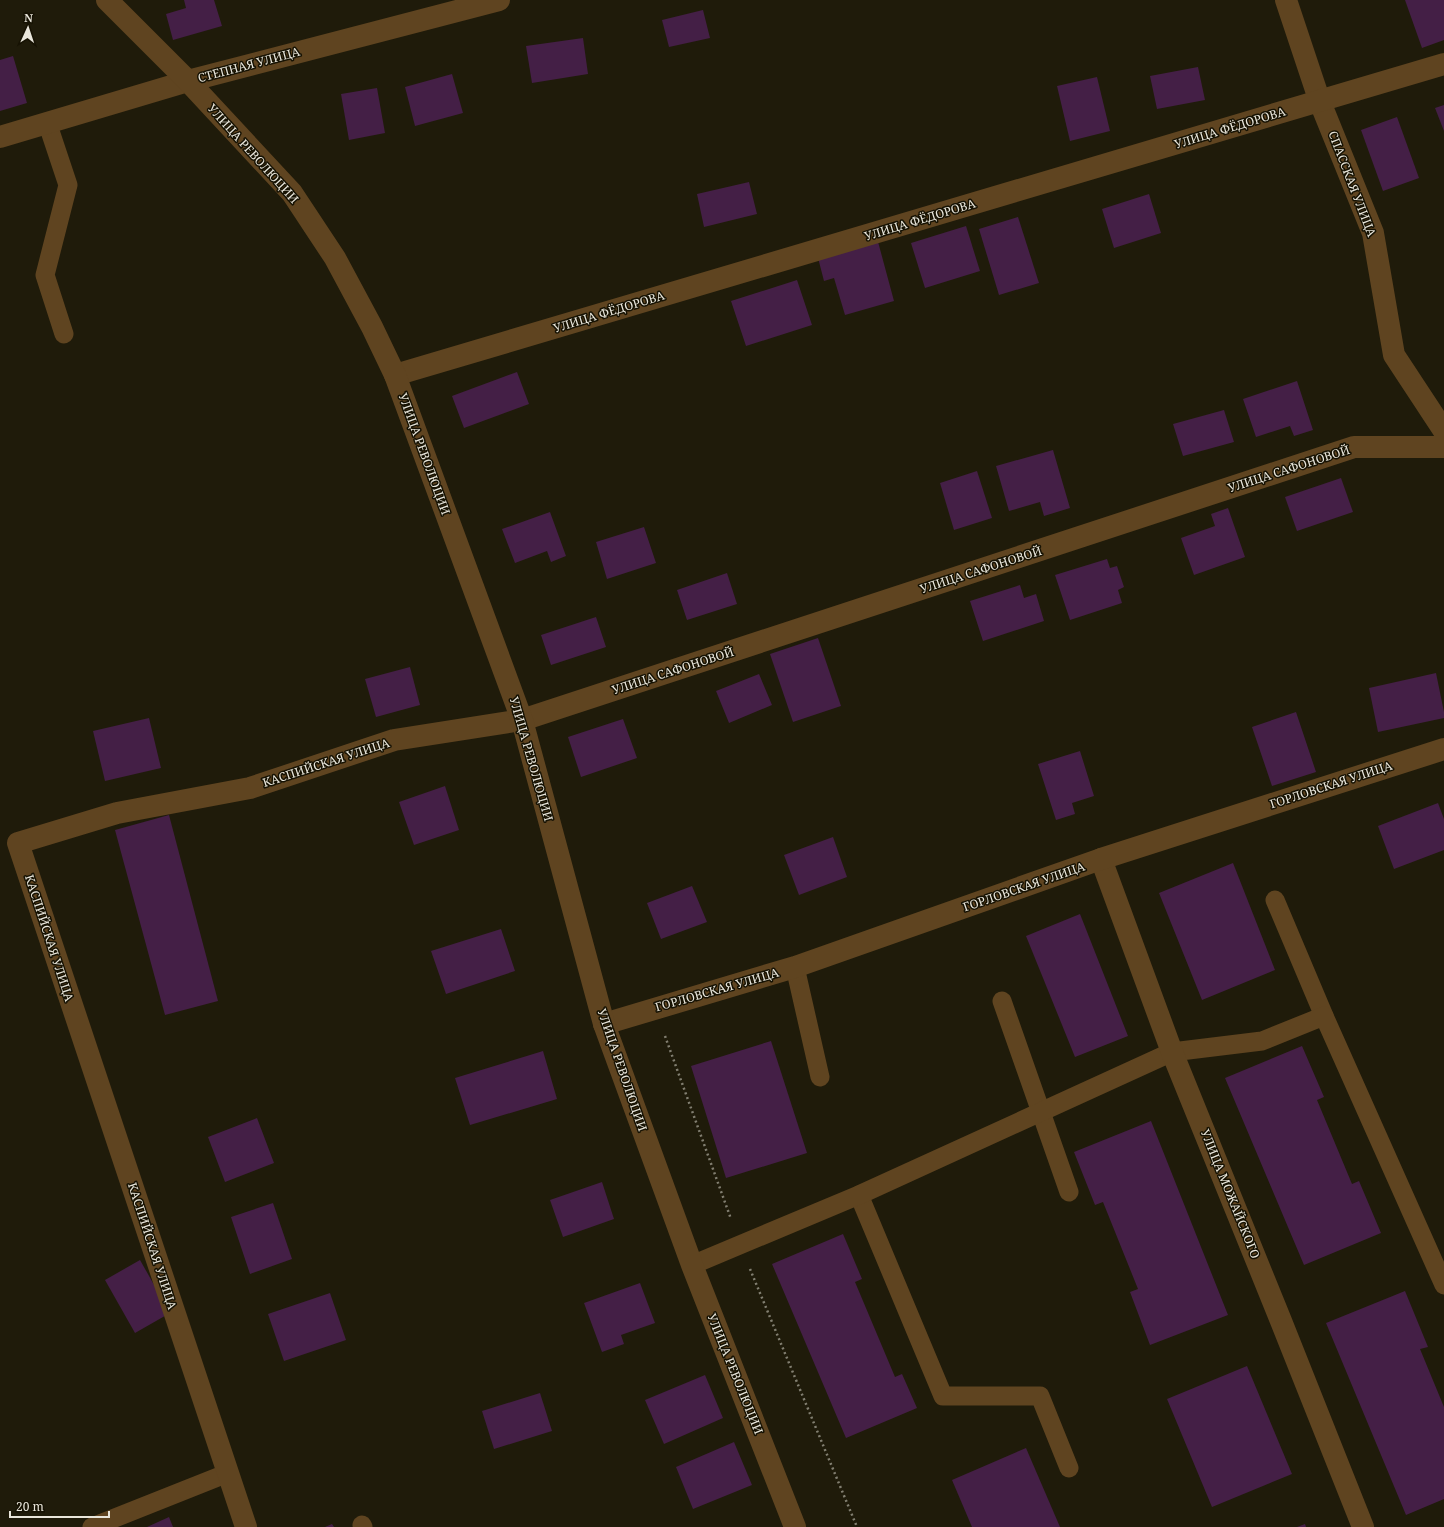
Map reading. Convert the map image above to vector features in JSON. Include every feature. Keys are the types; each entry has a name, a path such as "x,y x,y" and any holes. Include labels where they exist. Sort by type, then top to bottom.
{"street":[{"name":"УЛИЦА РЕВОЛЮЦИИ","path":"107,0 188,81 292,193 335,258 372,327 395,376 522,720 604,1024 692,1265 793,1526"},
{"name":"СТЕПНАЯ УЛИЦА","path":"0,137 188,81 499,0"},
{"name":"СПАССКАЯ УЛИЦА","path":"1286,0 1320,102 1373,233 1394,355 1444,432"},
{"name":"УЛИЦА ФЁДОРОВА","path":"395,376 1444,64"},
{"name":"УЛИЦА САФОНОВОЙ","path":"522,720 1354,447 1444,446"},
{"name":"КАСПИЙСКАЯ УЛИЦА","path":"246,1527 18,843 118,813 250,788 394,740 522,720"},
{"name":"ГОРЛОВСКАЯ УЛИЦА","path":"604,1024 795,967 1101,859 1444,749"},
{"name":"УЛИЦА МОЖАЙСКОГО","path":"1101,859 1172,1052 1282,1321 1363,1527"}],"lane":[{"path":"47,122 68,185 45,275 64,334"},
{"path":"1276,900 1324,1016 1444,1285"},
{"path":"795,967 820,1077"},
{"path":"1002,1001 1042,1111 1069,1192"},
{"path":"692,1265 859,1195 1172,1052 1262,1041 1324,1016"},
{"path":"859,1195 943,1396 1040,1396 1069,1468"},
{"path":"92,1527 228,1473"}],"building":[{"path":"184,0 214,0 222,26 173,40 166,14 186,8"},
{"path":"1405,0 1444,0 1444,40 1422,48"},
{"path":"703,10 710,38 669,47 662,20"},
{"path":"583,38 588,74 532,83 526,46"},
{"path":"13,56 27,103 0,111 0,60"},
{"path":"1198,67 1205,100 1157,109 1150,76"},
{"path":"452,74 463,113 415,126 405,87"},
{"path":"1097,77 1110,131 1070,141 1057,86"},
{"path":"377,88 385,133 349,140 341,94"},
{"path":"1444,105 1444,131 1435,108"},
{"path":"1397,117 1419,178 1383,191 1361,130"},
{"path":"749,182 757,214 704,227 697,194"},
{"path":"1149,194 1161,233 1114,248 1102,209"},
{"path":"1018,217 1039,283 999,295 979,229"},
{"path":"966,226 980,271 925,288 911,243"},
{"path":"877,238 894,301 845,315 834,278 824,281 817,254"},
{"path":"797,280 812,325 746,346 731,301"},
{"path":"517,372 529,404 464,428 452,396"},
{"path":"1297,381 1313,430 1294,436 1290,426 1256,437 1243,399"},
{"path":"1224,410 1234,442 1183,456 1173,424"},
{"path":"1053,450 1070,508 1044,516 1040,502 1009,511 996,466"},
{"path":"977,471 992,518 954,530 940,483"},
{"path":"1341,478 1353,512 1297,531 1285,497"},
{"path":"1228,508 1245,557 1194,575 1181,538 1215,526 1211,514"},
{"path":"550,512 566,556 551,562 547,551 515,563 502,529"},
{"path":"644,527 656,563 607,579 596,542"},
{"path":"1107,559 1110,568 1117,566 1124,587 1118,590 1122,603 1070,620 1055,575"},
{"path":"727,573 737,604 687,620 677,590"},
{"path":"1020,585 1024,598 1036,594 1044,621 983,641 970,601"},
{"path":"596,617 606,647 551,665 541,635"},
{"path":"818,638 841,706 793,722 770,654"},
{"path":"410,667 420,705 376,717 365,679"},
{"path":"1436,673 1444,718 1378,732 1369,688"},
{"path":"759,674 772,705 729,723 716,691"},
{"path":"1296,712 1316,772 1272,786 1252,727"},
{"path":"149,718 161,768 105,781 93,731"},
{"path":"623,719 637,758 581,777 568,737"},
{"path":"1080,751 1094,796 1072,803 1075,814 1056,820 1038,764"},
{"path":"445,786 459,830 414,845 399,802"},
{"path":"1438,803 1444,819 1444,850 1394,869 1378,826"},
{"path":"169,815 218,1001 165,1015 115,830"},
{"path":"833,837 847,877 799,895 784,855"},
{"path":"1233,863 1275,970 1202,1000 1159,893"},
{"path":"692,886 707,922 661,939 647,903"},
{"path":"1080,914 1128,1036 1075,1057 1026,936"},
{"path":"501,929 515,971 446,994 431,951"},
{"path":"771,1041 807,1153 726,1178 691,1066"},
{"path":"1302,1046 1324,1097 1317,1100 1352,1184 1359,1181 1381,1233 1304,1265 1225,1078"},
{"path":"543,1051 557,1099 470,1125 455,1078"},
{"path":"257,1118 274,1163 225,1182 208,1137"},
{"path":"1151,1121 1228,1315 1150,1345 1130,1292 1138,1289 1103,1202 1095,1205 1074,1152"},
{"path":"602,1182 614,1219 563,1237 550,1200"},
{"path":"273,1203 292,1259 250,1274 231,1217"},
{"path":"843,1234 862,1279 855,1282 895,1377 902,1374 917,1408 846,1438 772,1264"},
{"path":"140,1260 170,1313 135,1333 105,1280"},
{"path":"640,1283 655,1323 621,1335 624,1344 602,1352 584,1303"},
{"path":"1405,1291 1428,1347 1420,1349 1444,1407 1444,1499 1406,1515 1326,1323"},
{"path":"330,1293 346,1340 284,1361 268,1314"},
{"path":"1247,1366 1292,1474 1212,1507 1167,1399"},
{"path":"705,1375 723,1418 664,1444 645,1400"},
{"path":"540,1393 552,1431 494,1449 482,1411"},
{"path":"734,1442 752,1485 693,1509 676,1467"},
{"path":"1026,1448 1060,1527 972,1527 952,1480"},
{"path":"169,1517 173,1527 147,1527"},
{"path":"332,1524 334,1527 325,1527"},
{"path":"1305,1524 1306,1527 1297,1527"}]}
